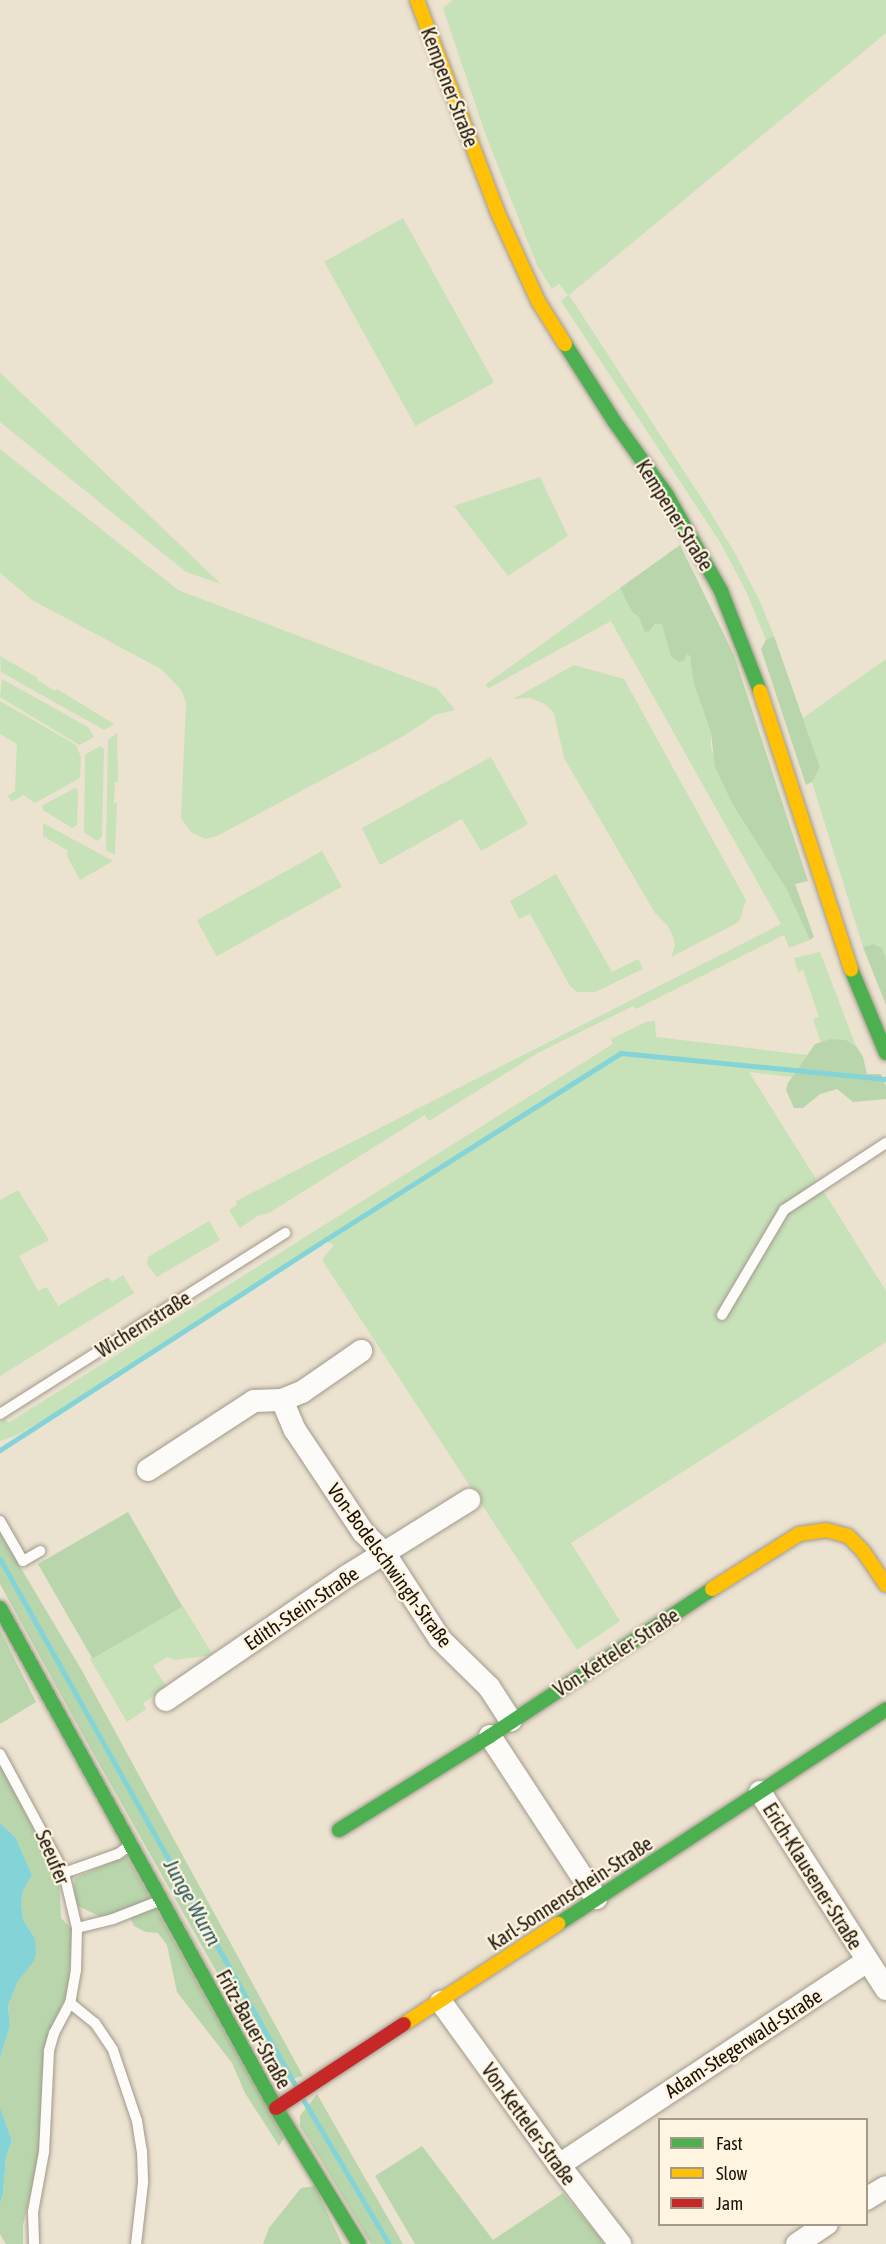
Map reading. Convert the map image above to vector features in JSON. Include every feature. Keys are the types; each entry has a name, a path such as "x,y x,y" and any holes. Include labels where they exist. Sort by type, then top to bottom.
{"street":[{"name":"Kempener Straße","path":"417,0 497,212 538,301 608,412 666,494 721,591 763,698 843,950 885,1050"},
{"path":"148,1470 254,1401 282,1400 302,1392 361,1351"},
{"name":"Von-Bodelschwingh-Straße","path":"282,1400 295,1430 363,1532 385,1554 440,1639 489,1687 511,1721"},
{"name":"Edith-Stein-Straße","path":"166,1700 347,1576 469,1500"},
{"name":"Von-Ketteler-Straße","path":"339,1830 490,1736 777,1546 799,1534 826,1530 848,1536 863,1551 886,1585"},
{"name":"Fritz-Bauer-Straße","path":"0,1608 129,1846 276,2108 359,2244"},
{"name":"Karl-Sonnenschein-Straße","path":"276,2108 886,1709"},
{"path":"490,1736 596,1898"},
{"name":"Erich-Klausener-Straße","path":"760,1792 886,1989"},
{"name":"Adam-Stegerwald-Straße","path":"559,2165 867,1961"},
{"name":"Von-Ketteler-Straße","path":"441,2002 559,2165 620,2244"},
{"path":"868,2198 886,2187"},
{"path":"797,2244 824,2226"}],"lane":[{"path":"722,1315 784,1210 886,1143"},
{"name":"Wichernstraße","path":"0,1414 285,1233"},
{"path":"0,1521 22,1561 40,1551"},
{"name":"Seeufer","path":"0,1754 64,1873 77,1928 76,1970 70,2003 54,2033 49,2051 44,2152 33,2212 34,2244"},
{"path":"64,1873 118,1854 129,1846"},
{"path":"77,1928 113,1918 160,1900"},
{"path":"70,2003 94,2023 112,2050 136,2121 142,2151 143,2183 136,2244"}],"green space":[{"path":"453,0 886,0 886,33 569,295 736,555 761,604 774,636 766,640 746,591 720,542 561,301 568,295 559,284 552,289 537,265 485,133 443,8"},
{"path":"403,218 494,382 415,426 324,262"},
{"path":"0,373 221,584 186,572 0,422"},
{"path":"0,449 178,590 438,689 455,710 435,715 404,736 217,836 205,839 191,832 181,818 186,703 182,691 161,669 32,600 0,573"},
{"path":"540,477 568,536 508,576 454,506"},
{"path":"680,545 734,655 808,881 795,884 814,937 810,940 786,888 733,805 715,767 711,733 693,681 690,656 687,654 685,660 679,662 671,656 662,624 655,624 648,632 644,631 639,617 632,612 620,588"},
{"path":"620,588 632,612 639,617 644,631 655,624 662,624 665,633 690,656 693,681 711,733 711,749 762,849 786,888 810,940 789,948 784,935 636,1009 633,1006 538,1053 429,1121 425,1115 269,1213 259,1215 240,1228 229,1210 237,1205 236,1201 781,924 611,621 489,688 485,685"},
{"path":"774,636 820,767 812,782 806,785 761,649 766,640"},
{"path":"0,656 38,678 37,680 55,691 57,689 114,724 104,730 1,672"},
{"path":"886,659 886,958 882,948 875,944 863,947 812,782 820,767 803,718"},
{"path":"574,665 624,679 746,900 739,922 671,957 675,946 673,936 667,925 655,913 564,758 554,713 545,704 530,698 513,699"},
{"path":"2,679 88,727 94,737 79,745 0,697"},
{"path":"0,701 76,745 81,757 80,778 35,803 23,795 12,802 8,796 15,791 17,744 0,734"},
{"path":"117,733 118,782 115,782 114,803 117,803 115,855 106,850 108,740"},
{"path":"100,746 104,749 102,837 97,841 84,832 85,755"},
{"path":"491,757 528,824 481,851 462,819 380,865 362,828"},
{"path":"75,788 78,790 77,825 72,828 43,810 43,805"},
{"path":"43,823 113,861 80,880 67,856 68,851 43,836"},
{"path":"322,851 342,887 217,956 197,920"},
{"path":"556,874 612,972 638,959 643,969 595,992 577,992 570,986 530,914 519,919 510,901"},
{"path":"874,944 882,948 886,958 886,1005 863,947"},
{"path":"820,952 856,1046 846,1040 831,1039 821,1043 813,1019 819,1017 803,970 798,972 794,958"},
{"path":"655,1021 656,1037 807,1055 792,1077 749,1072 886,1291 886,1342 571,1543 620,1621 577,1650 322,1260 334,1245 325,1241 223,1304 94,1391 17,1435 0,1441 0,1422 5,1419 8,1423 613,1044 611,1039 646,1022"},
{"path":"831,1039 846,1040 856,1046 863,1057 867,1074 881,1074 886,1086 886,1099 853,1102 837,1089 820,1094 803,1108 794,1108 786,1090 788,1083 815,1044"},
{"path":"18,1190 49,1240 19,1256 38,1291 47,1287 58,1306 108,1277 112,1282 123,1275 134,1293 0,1376 0,1200"},
{"path":"209,1221 220,1240 157,1277 147,1264 148,1257"},
{"path":"128,1512 182,1606 92,1658 38,1564"},
{"path":"0,1533 81,1669 303,2076 288,2080 273,2072 84,1737 0,1584"},
{"path":"183,1606 213,1655 175,1660 167,1657 153,1666 167,1687 143,1703 146,1709 127,1722 90,1659"},
{"path":"0,1630 36,1702 0,1724"},
{"path":"0,1764 59,1878 61,1918 72,1929 68,1993 51,2028 45,2048 38,2161 23,2225 23,2244 6,2244 0,2234 0,2204 6,2156 12,2141 0,2107 0,2058 10,2026 8,2006 35,1938 23,1920 21,1903 23,1891 32,1875 16,1838 0,1823"},
{"path":"126,1856 150,1898 143,1904 103,1918 76,1905 73,1897 75,1878"},
{"path":"154,1906 284,2138 279,2146 245,2093 232,2063 177,1992 167,1945 158,1933 146,1932 134,1926 130,1917"},
{"path":"317,2094 403,2244 371,2244 300,2126 300,2116"},
{"path":"422,2146 493,2240 563,2193 605,2244 415,2244 375,2176"},
{"path":"315,2186 342,2244 263,2244 269,2228 301,2188"}],"water":[{"path":"0,1823 16,1838 32,1875 23,1891 21,1903 23,1920 35,1938 36,1952 34,1961 18,1981 8,2006 10,2026 0,2058"},
{"path":"0,2107 12,2141 6,2156 0,2204"}],"waterway":[{"path":"0,1450 320,1243 621,1053 886,1079"},
{"name":"Junge Wurm","path":"0,1559 295,2085"},
{"name":"Junge Wurm","path":"304,2101 389,2244"}],"traffic: fast":[{"path":"565,344 614,421 666,494 721,591 760,691"},
{"path":"851,969 886,1053"},
{"path":"339,1830 490,1736 712,1589"},
{"path":"0,1608 276,2108 359,2244"},
{"path":"558,1924 886,1709"}],"traffic: slow":[{"path":"417,0 497,211 538,301 565,344"},
{"path":"760,691 851,969"},
{"path":"712,1589 799,1534 826,1530 848,1536 863,1551 886,1585"},
{"path":"404,2024 558,1924"}],"traffic: jam":[{"path":"276,2108 404,2024"}]}
